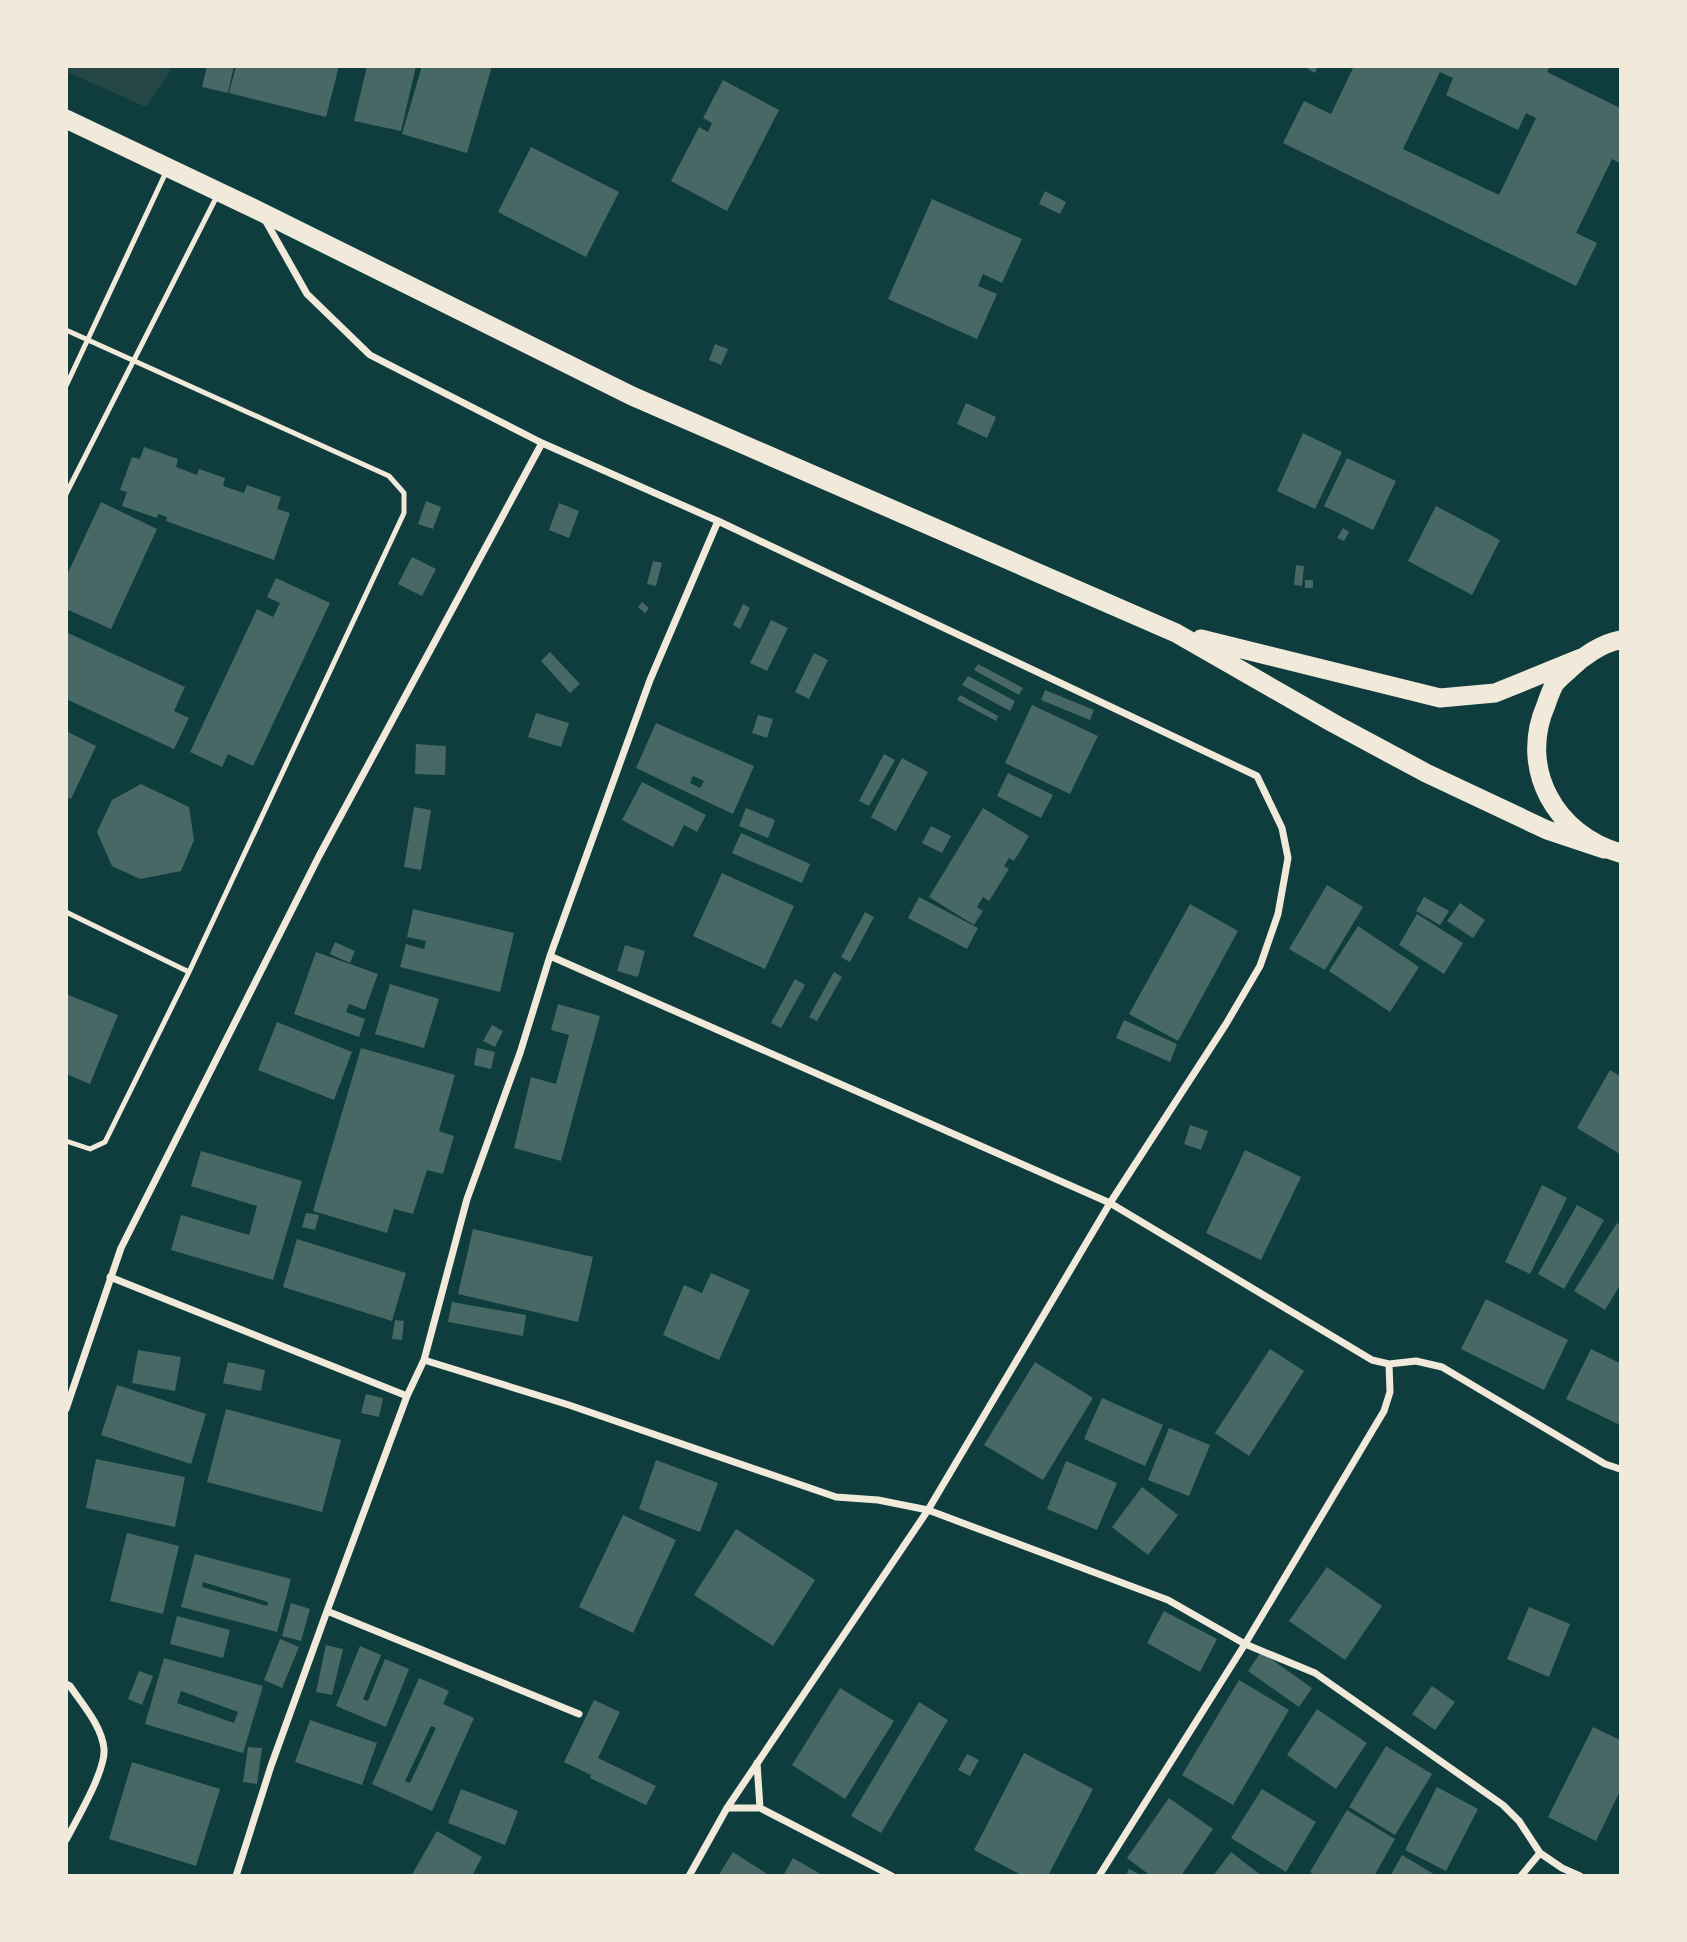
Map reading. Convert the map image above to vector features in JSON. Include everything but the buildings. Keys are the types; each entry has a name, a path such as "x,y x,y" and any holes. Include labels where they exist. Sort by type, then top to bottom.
{"highway":[{"path":"66,119 220,191 632,396 1176,633 1426,773 1548,830 1612,851"},
{"path":"1176,633 1440,698 1495,693 1620,640"},
{"path":"1581,658 1554,685 1539,721 1536,760 1548,797 1571,828 1612,851"}],"street":[{"path":"259,211 307,294 370,355 542,443 718,521 1257,776 1282,828 1288,858 1278,914 1260,966 1226,1024 1110,1203 928,1510 727,1808 689,1875"},
{"path":"66,1409 121,1248 319,856 542,443"},
{"path":"236,1875 271,1766 327,1611 407,1396 424,1360 467,1199 520,1053 550,956 650,680 718,521"},
{"path":"550,956 1110,1203 1372,1360 1389,1364 1416,1361 1442,1367 1605,1464 1620,1469"},
{"path":"110,1277 407,1396"},
{"path":"424,1360 569,1405 836,1497 878,1500 928,1510 1168,1600 1245,1644 1315,1672 1503,1805 1518,1821 1540,1853 1562,1868 1580,1875"},
{"path":"1099,1875 1245,1644 1384,1411 1390,1392 1389,1364"},
{"path":"327,1611 579,1714"},
{"path":"66,1684 70,1686 97,1728 104,1750 99,1776 66,1840"},
{"path":"757,1763 760,1808"},
{"path":"727,1808 760,1808 892,1875"},
{"path":"1521,1875 1540,1853"}],"lane":[{"path":"66,386 169,167"},
{"path":"66,494 220,191"},
{"path":"66,330 389,476 404,493 404,513 189,972 104,1142 90,1149 66,1141"},
{"path":"66,912 189,972"}],"shaded area":[{"path":"66,67 173,67 146,107 67,72"}]}
